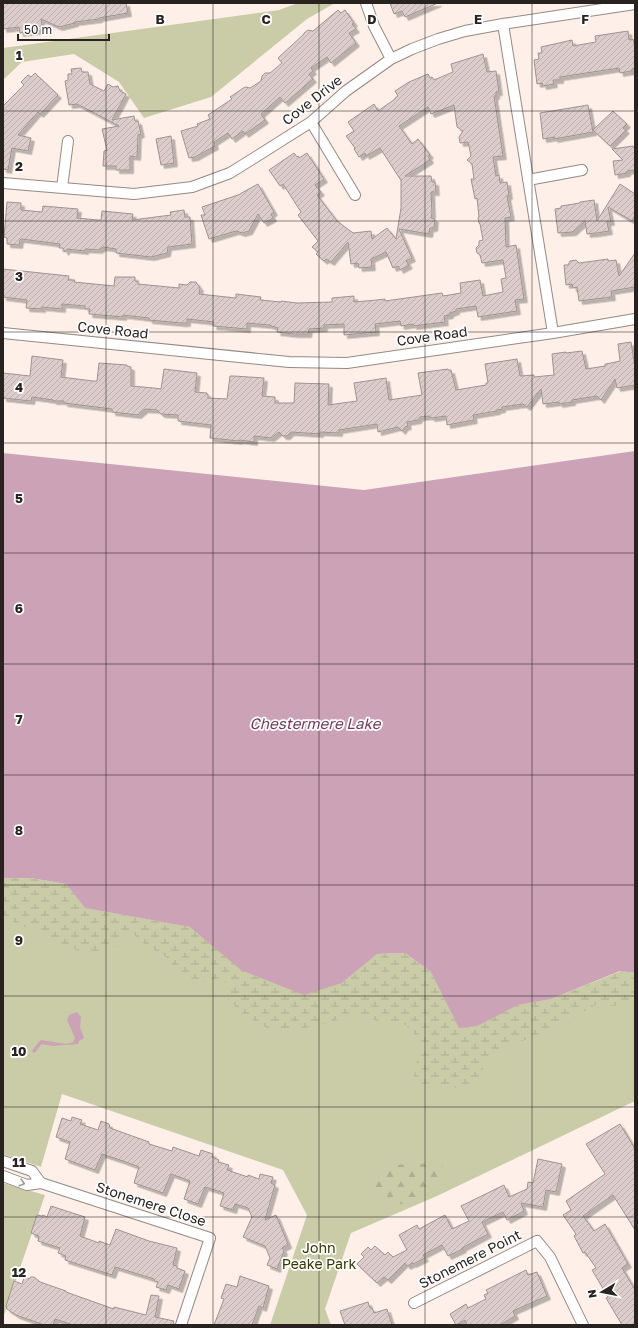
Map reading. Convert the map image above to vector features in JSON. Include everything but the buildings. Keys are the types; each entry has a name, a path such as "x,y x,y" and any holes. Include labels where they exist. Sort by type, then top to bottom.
{"street":[{"path":"366,3 374,26 391,59"},
{"name":"Cove Drive","path":"3,182 134,194 192,187 230,173 311,122 346,92 391,59 438,39 465,31 503,24 635,4"},
{"path":"503,24 553,333"},
{"path":"311,122 355,195"},
{"path":"62,188 68,141"},
{"path":"528,180 582,170"},
{"name":"Cove Road","path":"3,332 289,362 331,363 354,362 553,333 635,319"},
{"name":"Stonemere Close","path":"3,1161 32,1171 41,1183"},
{"name":"Stonemere Close","path":"3,1176 27,1185 41,1183 210,1238 181,1325"},
{"name":"Stonemere Point","path":"414,1303 537,1241 550,1257 583,1325"}],"green space":[{"path":"298,3 335,3 307,19 211,97 144,118 119,82 74,54 22,62 3,80 3,48 279,10"},
{"path":"4,878 30,878 66,884 85,908 190,927 241,970 342,983 377,954 405,953 431,972 459,1028 477,1026 518,1005 551,999 621,971 635,973 635,1003 611,1006 599,1003 556,1027 544,1037 525,1040 490,1052 482,1071 470,1089 413,1083 420,1040 406,1025 382,1022 355,1014 321,1025 294,1030 271,1030 246,1016 228,1000 230,984 219,979 203,982 188,977 175,970 169,959 137,939 131,929 121,943 101,955 83,953 3,917"},
{"name":"John Peake Park","path":"3,882 66,884 85,908 190,927 342,983 377,954 431,972 518,1005 551,999 577,989 635,973 635,1101 437,1196 351,1233 325,1309 331,1325 270,1325 307,1215 283,1170 62,1094 41,1167 3,1154"},
{"path":"444,1161 435,1190 415,1203 404,1205 372,1192 373,1180 379,1173 390,1165 421,1164"},
{"path":"3,1183 45,1195 3,1318"}],"water":[{"name":"Chestermere Lake","path":"635,451 635,973 620,971 551,999 518,1005 477,1026 459,1028 431,972 405,953 377,954 342,983 304,995 241,970 190,927 85,908 66,884 30,878 4,878 3,882 3,453 364,490"},
{"path":"77,1012 81,1017 80,1027 84,1038 79,1041 78,1044 54,1046 41,1044 41,1040 66,1044 73,1042 75,1038 67,1020 69,1015"}],"waterway":[{"path":"34,1051 41,1042"}]}
